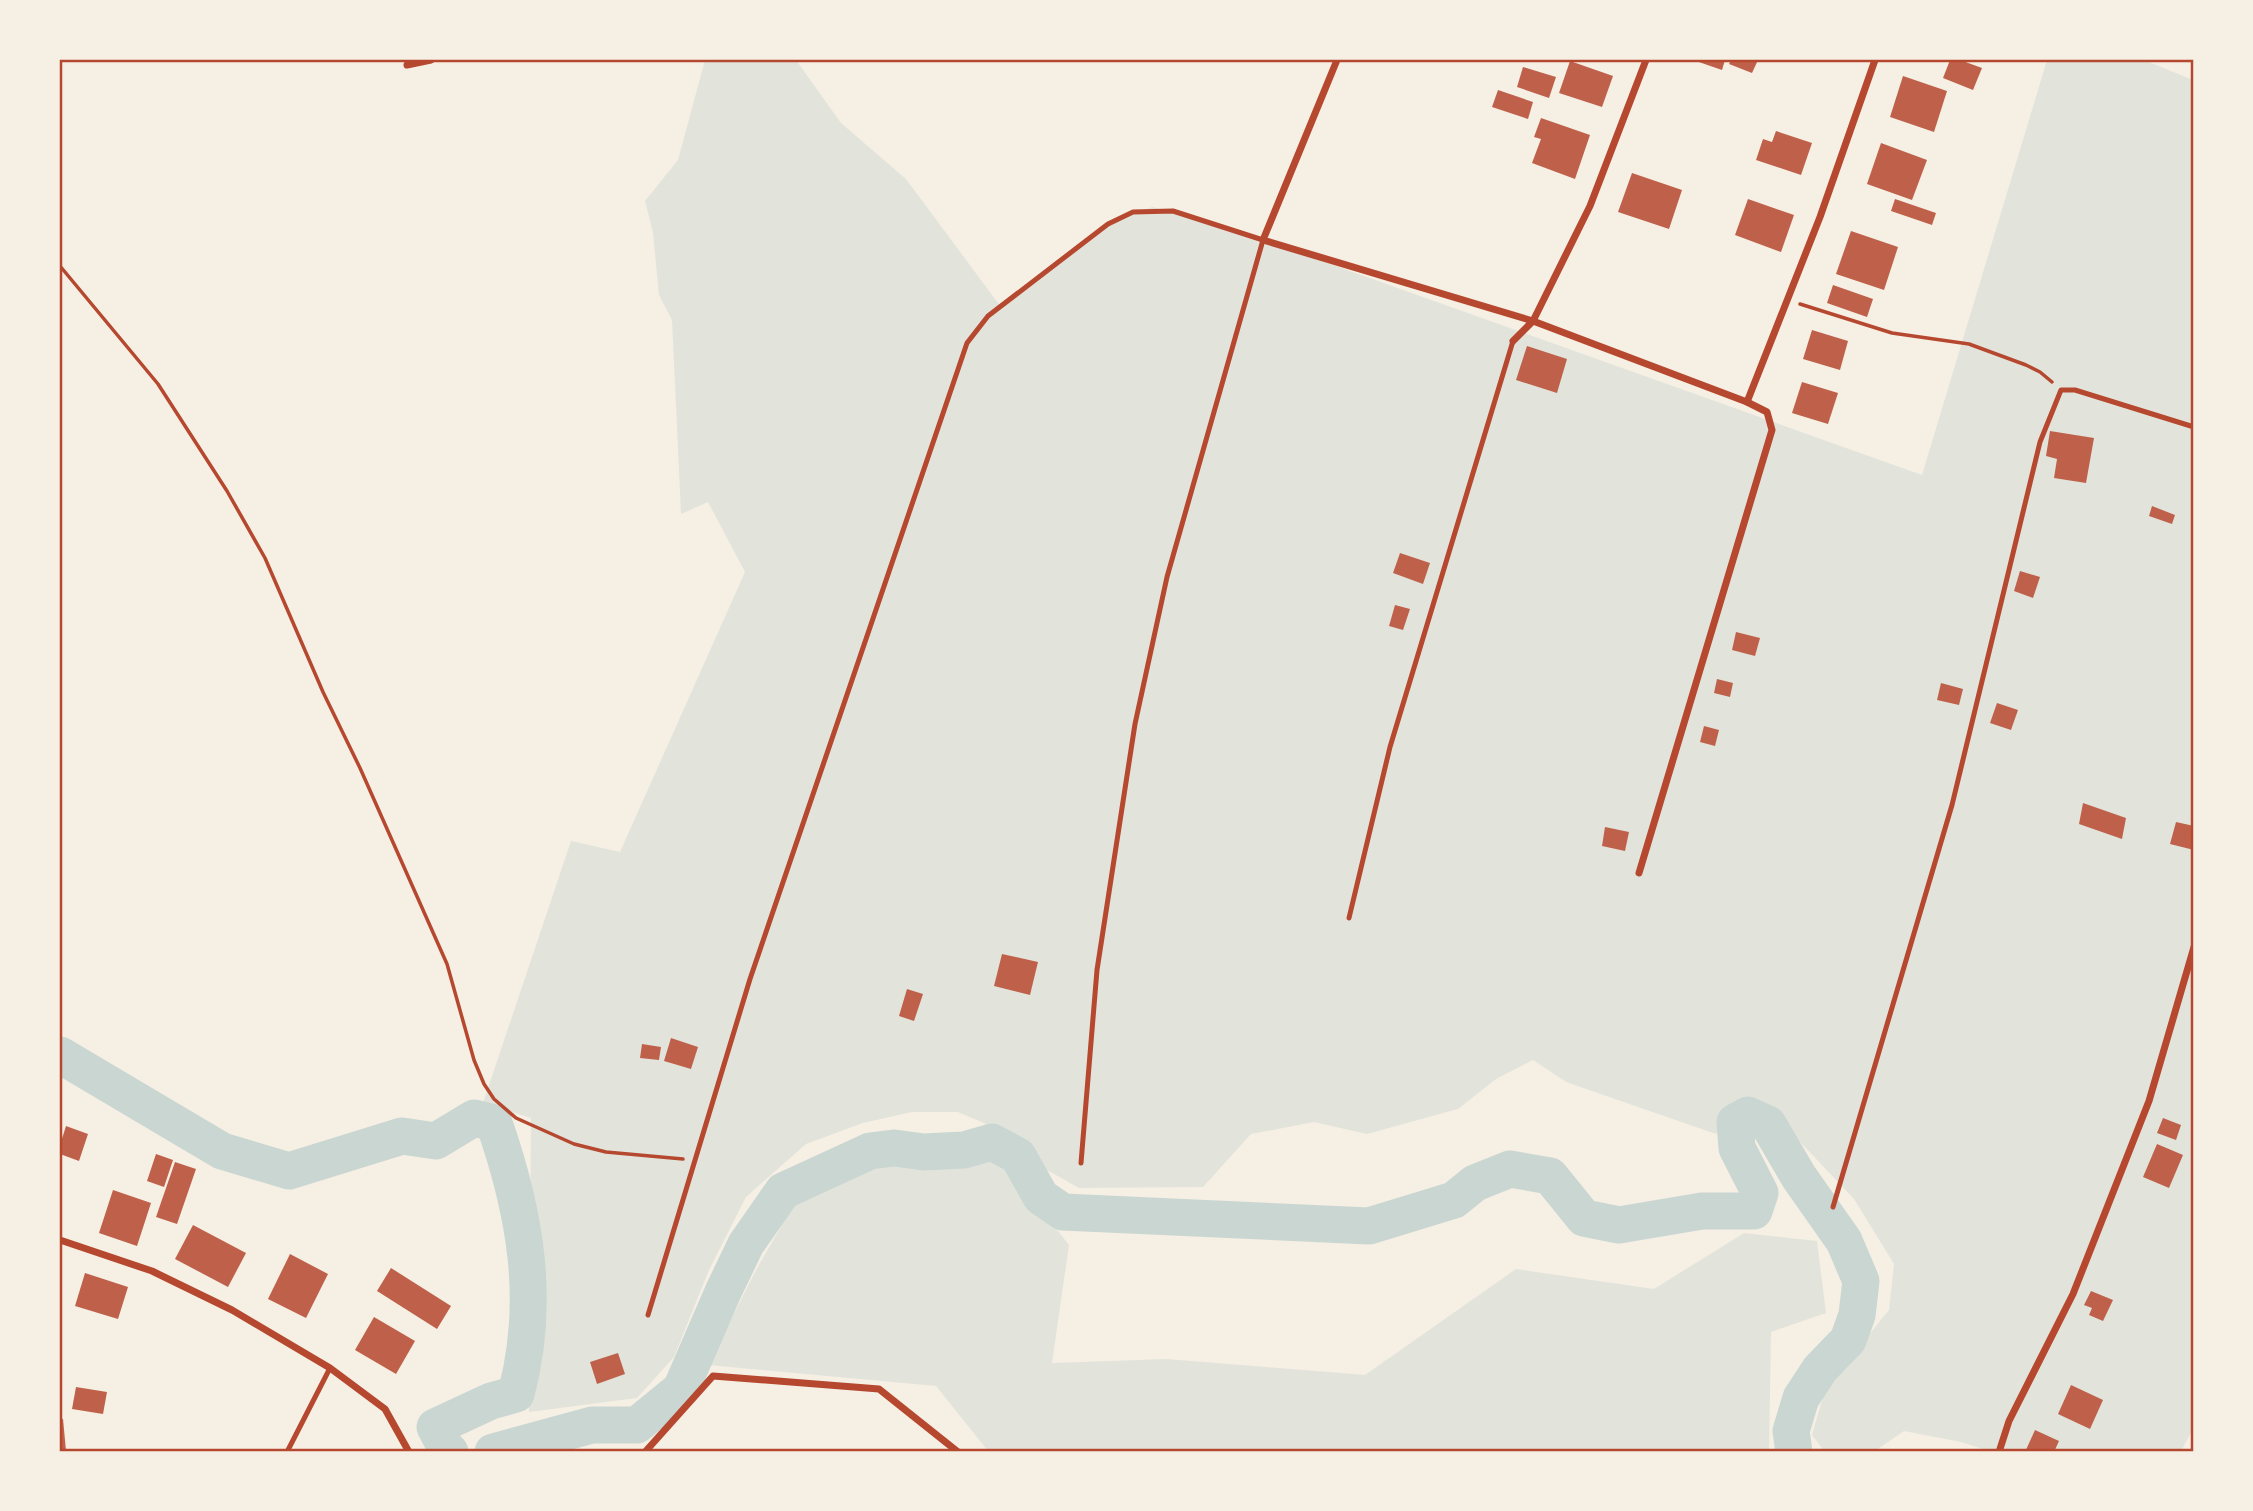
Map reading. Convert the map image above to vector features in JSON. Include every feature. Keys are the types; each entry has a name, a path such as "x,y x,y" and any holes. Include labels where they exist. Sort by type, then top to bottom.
{"street":[{"path":"407,65 431,60"},
{"path":"1336,60 1264,240 1533,321 1767,412 1772,430 1639,873"},
{"path":"1513,341 1533,321 1590,206 1646,60"},
{"path":"1747,402 1821,217 1875,60"},
{"path":"1999,1451 2009,1421 2073,1294 2149,1101 2193,947"},
{"path":"60,1240 152,1271 232,1310 330,1368 385,1409 409,1451"},
{"path":"645,1451 713,1376 879,1389 958,1451"}],"lane":[{"path":"648,1315 751,978 967,343 988,316 1108,224 1133,212 1173,211 1264,240 1167,577 1135,724 1097,970 1082,1163"},
{"path":"1349,918 1390,747 1513,341"},
{"path":"1833,1207 1952,805 2040,442 2061,390 2075,390 2193,427"},
{"path":"287,1451 330,1368"}],"path":[{"path":"60,266 158,384 227,491 265,558 447,964 474,1060 494,1099 516,1118 574,1144 606,1152 695,1160"},
{"path":"1788,300 1892,333 1969,344 2040,372 2061,390"}],"shaded area":[{"path":"705,60 796,60 841,123 906,179 1001,307 1120,216 1153,207 1263,240 1922,475 2047,60 2144,60 2193,80 2194,1427 2181,1451 1989,1451 1961,1442 1904,1431 1875,1451 1824,1451 1812,1435 1825,1389 1889,1310 1894,1264 1854,1199 1764,1107 1736,1103 1716,1134 1566,1082 1533,1060 1496,1079 1458,1109 1367,1134 1314,1122 1251,1134 1203,1187 1079,1188 1047,1170 1012,1135 958,1112 912,1112 863,1123 806,1144 746,1197 709,1270 674,1357 637,1398 529,1412 531,1118 483,1103 571,841 620,852 745,572 708,502 681,514 672,320 659,295 653,233 645,201 678,160"},
{"path":"1001,1159 1069,1245 1052,1363 1167,1359 1365,1375 1516,1269 1654,1289 1744,1233 1817,1241 1826,1313 1771,1332 1769,1452 988,1451 936,1386 708,1365 756,1270 798,1197 897,1160"}],"building":[{"path":"1693,60 1725,60 1722,70"},
{"path":"1731,60 1758,60 1752,73 1729,64"},
{"path":"1950,60 1960,60 1982,68 1973,90 1943,78"},
{"path":"1570,61 1613,76 1602,107 1559,93"},
{"path":"1523,67 1556,77 1549,98 1517,87"},
{"path":"1903,76 1947,91 1934,132 1890,117"},
{"path":"1498,90 1533,102 1528,119 1492,107"},
{"path":"1541,118 1590,135 1575,179 1532,163 1541,139 1534,137"},
{"path":"1776,131 1812,143 1801,175 1756,160 1763,139 1772,142"},
{"path":"1881,143 1927,160 1912,200 1867,184"},
{"path":"1632,173 1682,190 1669,229 1618,212"},
{"path":"1748,199 1794,215 1781,252 1735,235"},
{"path":"1895,199 1936,213 1932,225 1891,211"},
{"path":"1851,231 1898,247 1884,290 1836,274"},
{"path":"1833,285 1873,299 1867,317 1827,303"},
{"path":"1812,330 1848,341 1840,370 1803,359"},
{"path":"1527,346 1567,359 1557,393 1516,380"},
{"path":"1802,382 1838,393 1828,424 1792,413"},
{"path":"2050,431 2094,438 2086,483 2054,478 2057,459 2046,456"},
{"path":"2152,506 2175,515 2172,524 2149,516"},
{"path":"1400,553 1430,563 1423,584 1393,573"},
{"path":"2020,571 2040,577 2033,598 2014,591"},
{"path":"1395,605 1410,609 1403,630 1389,626"},
{"path":"1736,632 1760,638 1755,656 1732,650"},
{"path":"1717,679 1733,683 1730,697 1714,693"},
{"path":"1941,683 1963,689 1959,705 1937,700"},
{"path":"1997,703 2018,710 2011,730 1990,723"},
{"path":"1704,726 1719,730 1715,746 1700,742"},
{"path":"2083,803 2126,818 2122,839 2079,824"},
{"path":"2176,822 2194,826 2194,850 2170,844"},
{"path":"1605,827 1629,832 1625,851 1602,846"},
{"path":"1002,954 1038,962 1030,995 994,986"},
{"path":"907,989 923,994 914,1021 899,1016"},
{"path":"671,1038 698,1047 691,1069 664,1061"},
{"path":"642,1044 661,1047 659,1060 640,1058"},
{"path":"2163,1118 2181,1125 2176,1140 2157,1133"},
{"path":"66,1126 88,1134 79,1161 60,1154"},
{"path":"2157,1144 2183,1155 2169,1188 2143,1177"},
{"path":"156,1154 173,1160 164,1187 147,1181"},
{"path":"175,1162 196,1169 177,1224 156,1217"},
{"path":"113,1190 151,1203 137,1246 99,1233"},
{"path":"193,1225 246,1253 228,1287 175,1259"},
{"path":"290,1254 328,1274 306,1318 268,1299"},
{"path":"391,1268 451,1306 437,1329 377,1291"},
{"path":"85,1273 128,1287 118,1319 75,1306"},
{"path":"2091,1291 2113,1300 2103,1321 2089,1315 2092,1308 2084,1305"},
{"path":"374,1317 415,1341 396,1374 355,1350"},
{"path":"618,1353 625,1374 597,1384 590,1362"},
{"path":"2071,1385 2103,1400 2090,1429 2058,1414"},
{"path":"76,1387 107,1392 103,1414 72,1409"},
{"path":"60,1419 63,1419 66,1451 60,1451"},
{"path":"2035,1430 2059,1441 2054,1452 2025,1452"}],"waterway":[{"path":"60,1055 222,1151 289,1171 402,1136 436,1141 474,1118 494,1123 514,1190 526,1257 528,1291 524,1359 516,1394 491,1401 435,1427 450,1452"},
{"path":"493,1452 592,1425 637,1425 681,1389 746,1244 783,1191 870,1151 894,1148 924,1152 964,1150 992,1142 1018,1156 1041,1197 1063,1212 1369,1226 1454,1200 1475,1183 1510,1169 1550,1176 1584,1218 1619,1225 1702,1211 1754,1211 1760,1193 1737,1148 1735,1122 1748,1115 1768,1124 1799,1177 1844,1241 1861,1281 1857,1315 1848,1340 1820,1369 1801,1398 1791,1431 1794,1452"}]}
